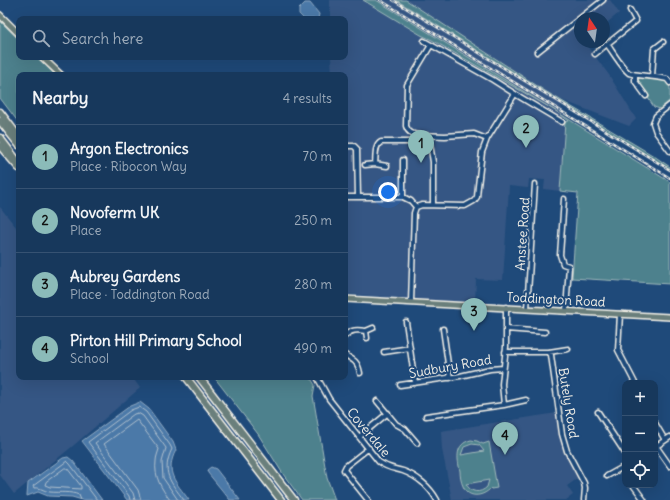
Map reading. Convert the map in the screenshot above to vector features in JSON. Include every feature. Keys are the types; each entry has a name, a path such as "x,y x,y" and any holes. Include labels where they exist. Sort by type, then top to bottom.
{"highway":[{"path":"0,112 16,133"},
{"path":"0,121 16,141"},
{"path":"0,138 16,159"},
{"path":"0,146 16,165"},
{"path":"188,380 281,500"},
{"path":"202,380 294,500"}],"main road":[{"path":"0,15 16,31"},
{"path":"45,60 58,72"},
{"name":"Toddington Road","path":"348,299 670,317"}],"street":[{"path":"537,52 602,0"},
{"path":"610,42 636,22 630,10"},
{"path":"424,41 493,80 562,122"},
{"path":"652,76 654,49 663,42"},
{"path":"431,45 407,85 407,130 420,136 476,134 487,140"},
{"path":"595,54 602,48"},
{"path":"610,48 628,73 667,79 670,83"},
{"path":"635,75 635,81 646,96"},
{"path":"416,207 433,205 465,206 474,201 477,197 482,152 487,140 515,94"},
{"path":"670,104 656,116 653,123 656,132 670,151"},
{"path":"375,164 376,149 378,144 381,142 428,143 431,147 433,162 433,205"},
{"path":"348,146 354,146 357,149 358,197"},
{"path":"403,160 403,197"},
{"path":"365,165 375,164 387,166"},
{"name":"Anstee Road","path":"527,309 535,184"},
{"path":"348,196 403,197 408,198 416,207"},
{"path":"564,199 560,259 563,264 569,266 566,311"},
{"path":"411,302 414,213 416,207"},
{"path":"504,405 502,384 505,352 506,307"},
{"path":"620,314 618,350 633,380"},
{"path":"406,322 415,382"},
{"path":"348,334 351,331 366,332 373,328"},
{"path":"506,328 545,332"},
{"path":"443,329 450,378"},
{"path":"366,332 368,338"},
{"path":"384,352 410,348"},
{"path":"505,352 549,352 568,349"},
{"name":"Butely Road","path":"549,352 551,355 562,434 567,452 574,468 584,483 584,500"},
{"path":"348,356 356,360 360,372"},
{"name":"Sudbury Road","path":"400,385 450,378 490,369 503,368"},
{"name":"Coverdale","path":"318,380 328,399 379,462 388,468 403,471 418,478 437,500"},
{"path":"426,416 504,405 526,400"},
{"path":"378,401 396,424 405,429 417,443"},
{"path":"598,412 624,452"},
{"path":"359,436 388,413"},
{"path":"658,428 665,440"},
{"path":"658,445 670,437"},
{"path":"368,448 346,466 344,470 368,500"},
{"path":"658,449 670,466"},
{"path":"607,476 622,468"},
{"path":"635,488 644,500"}],"shaded area":[{"path":"330,0 610,0 619,13 610,20 610,12 574,12 574,48 589,48 609,75 636,119 629,126 559,99 565,122 560,191 544,189 545,180 529,179 528,188 509,186 503,280 476,279 475,303 348,294 348,72 332,72 331,60 348,60 348,16 330,16"},
{"path":"0,207 16,227 16,380 134,380 140,388 14,494 0,475"},
{"path":"557,413 564,448 571,466 578,478 567,486 573,495 566,500 452,500 442,449 441,431"}],"green space":[{"path":"363,0 376,0 547,106 421,35"},
{"path":"396,0 406,0 545,91 654,156 670,167 670,169"},
{"path":"0,21 16,37 16,60 40,60 52,72 16,72 16,119 0,98"},
{"path":"639,78 666,81 670,87 670,100 660,109 654,107 648,98 649,96 638,81"},
{"path":"559,113 670,182 670,284 572,278 578,193 560,191 565,122 569,121"},
{"path":"216,380 312,380 315,385 313,396 327,478 335,500 302,500 283,474 258,434"},
{"path":"471,440 483,444 489,442 497,488 491,488 480,495 472,495 465,490 461,481 458,452 462,445","holes":["472,444 479,445 484,451 461,455 464,447","489,480 487,487 479,492 473,491 466,484"]}],"water":[{"path":"305,3 310,3 319,14 319,16 301,16 299,14 299,9"},
{"path":"140,402 149,409 173,442 176,450 171,465 171,471 176,482 189,500 127,500 82,441 130,406"},
{"path":"68,457 73,461 102,500 82,500 72,497 48,496 38,492 27,496 28,483 63,458"},
{"path":"211,467 216,469 240,500 230,500 208,473 207,470"}],"railway":[{"path":"380,0 670,178"},
{"path":"393,0 670,170"}],"place":[{"name":"Novoferm UK","path":"526,148"},
{"name":"Argon Electronics","path":"421,163"},
{"name":"Aubrey Gardens","path":"474,331"},
{"name":"Pirton Hill Primary School","path":"505,455"}]}
